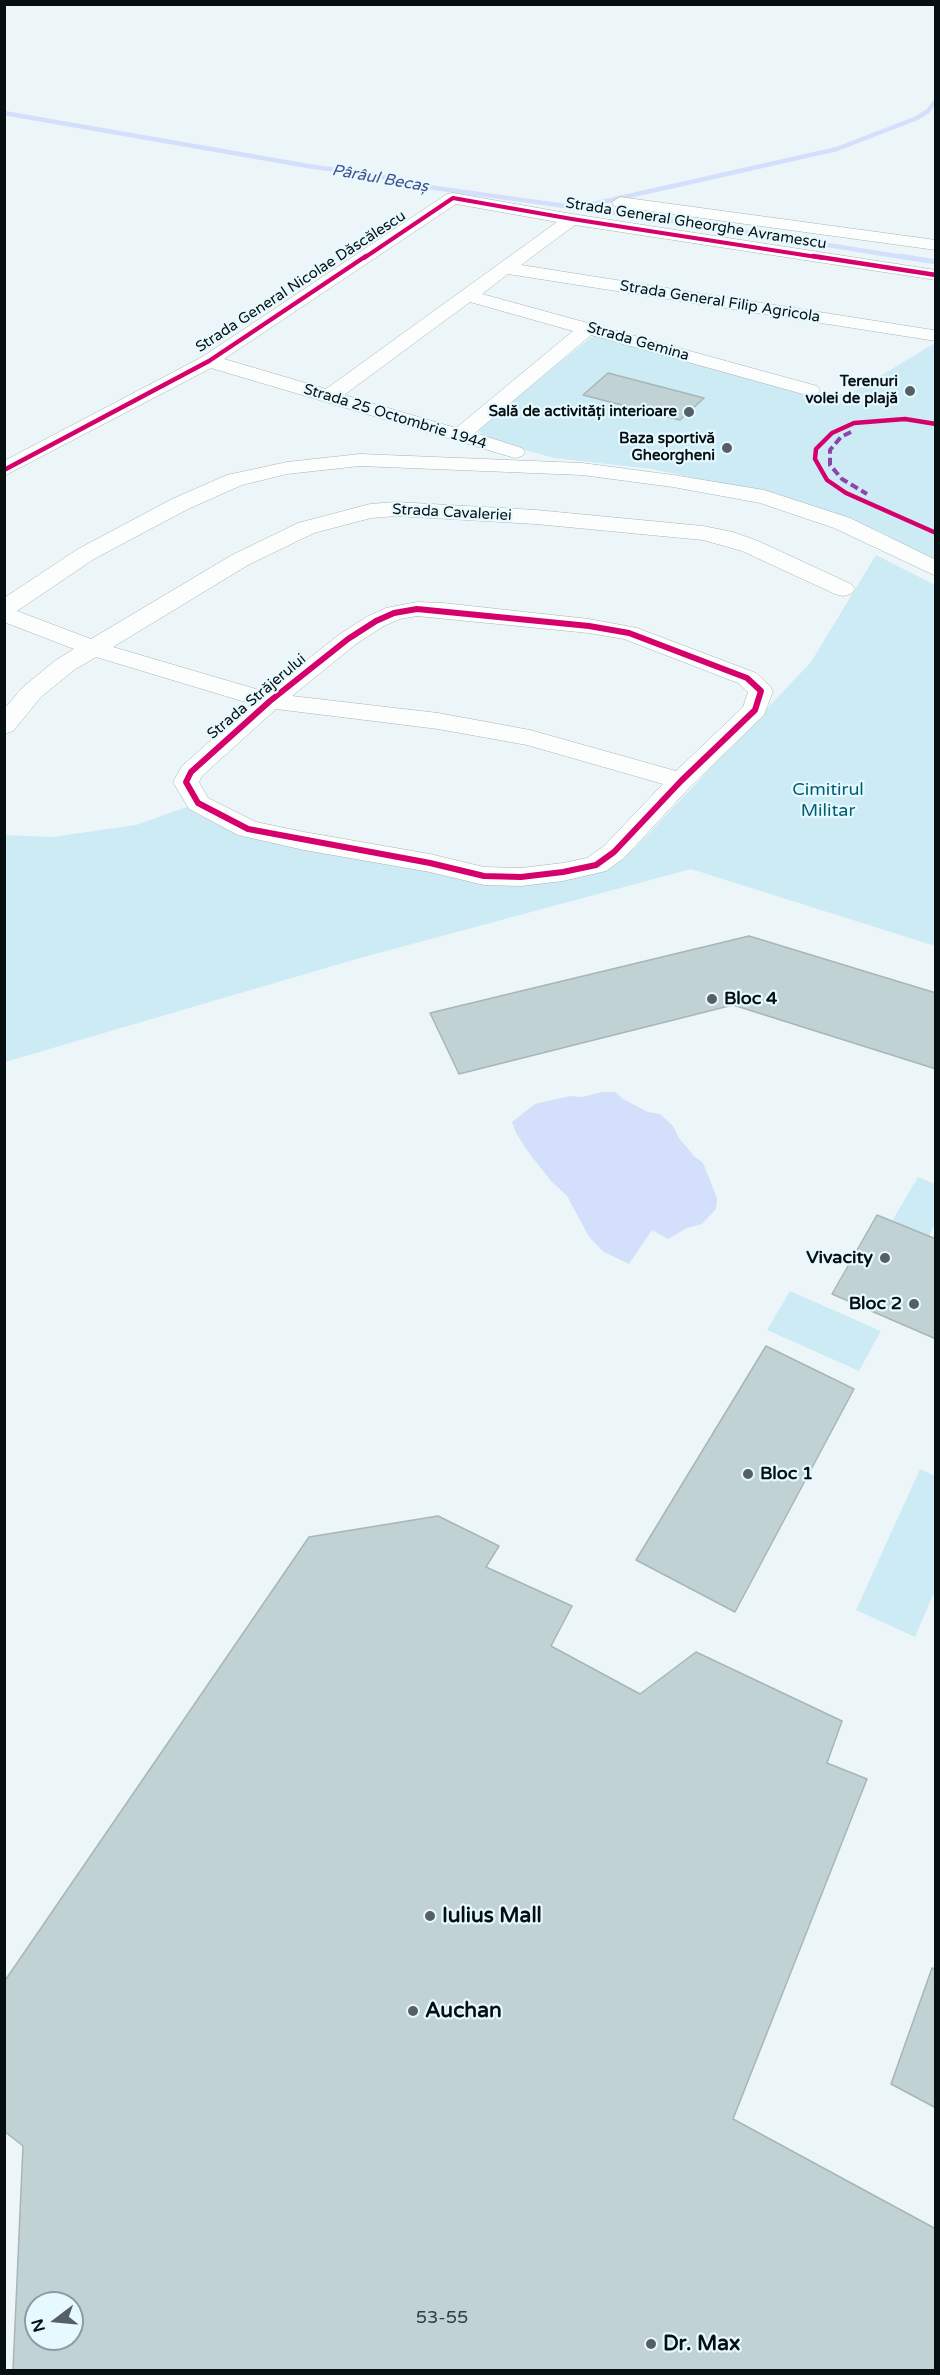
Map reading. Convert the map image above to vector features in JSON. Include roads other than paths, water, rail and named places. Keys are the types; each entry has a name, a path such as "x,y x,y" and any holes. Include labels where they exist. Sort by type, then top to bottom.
{"street":[{"name":"Strada General Gheorghe Avramescu","path":"453,198 572,219 936,275"},
{"name":"Strada General Nicolae Dăscălescu","path":"4,470 209,361 453,198"},
{"path":"620,202 936,245"},
{"path":"328,398 572,219"},
{"name":"Strada General Filip Agricola","path":"506,268 933,336"},
{"name":"Strada Gemina","path":"466,295 810,390"},
{"path":"459,436 588,328"},
{"name":"Strada 25 Octombrie 1944","path":"209,361 530,457 582,469"},
{"path":"4,609 86,554 180,504 235,480 287,468 360,460 582,469 673,481 773,500 842,523 936,569"},
{"name":"Strada Cavaleriei","path":"4,726 32,692 92,648 276,541 306,528 370,511 396,509 536,517 703,533 725,537 750,546 843,590"},
{"name":"Strada Străjerului","path":"417,609 589,626 619,632 747,678 761,691 755,710 681,781 614,852 596,865 521,877 484,876 430,862 304,841 248,829 198,803 186,782 191,772 270,701 348,639 394,613 417,609"},
{"path":"4,614 92,648 270,701 438,721 530,738 681,781"}],"waterway":[{"path":"580,207 837,149 917,118 928,111 936,100"},
{"name":"Pârâul Becaș","path":"4,113 314,167 369,174 435,188 710,226 908,258"},
{"name":"Pârâul Becaș","path":"899,256 936,262"}],"place":[{"name":"Terenuri volei de plajă","path":"910,391"},
{"name":"Sală de activități interioare","path":"689,412"},
{"name":"Baza sportivă Gheorgheni","path":"727,448"},
{"name":"Bloc 4","path":"712,999"},
{"name":"Vivacity","path":"885,1258"},
{"name":"Bloc 2","path":"914,1304"},
{"name":"Bloc 1","path":"748,1474"},
{"name":"Iulius Mall","path":"430,1916"},
{"name":"Auchan","path":"413,2011"},
{"name":"Dr. Max","path":"651,2344"}],"park label":[{"name":"Cimitirul Militar","path":"828,800"}]}
